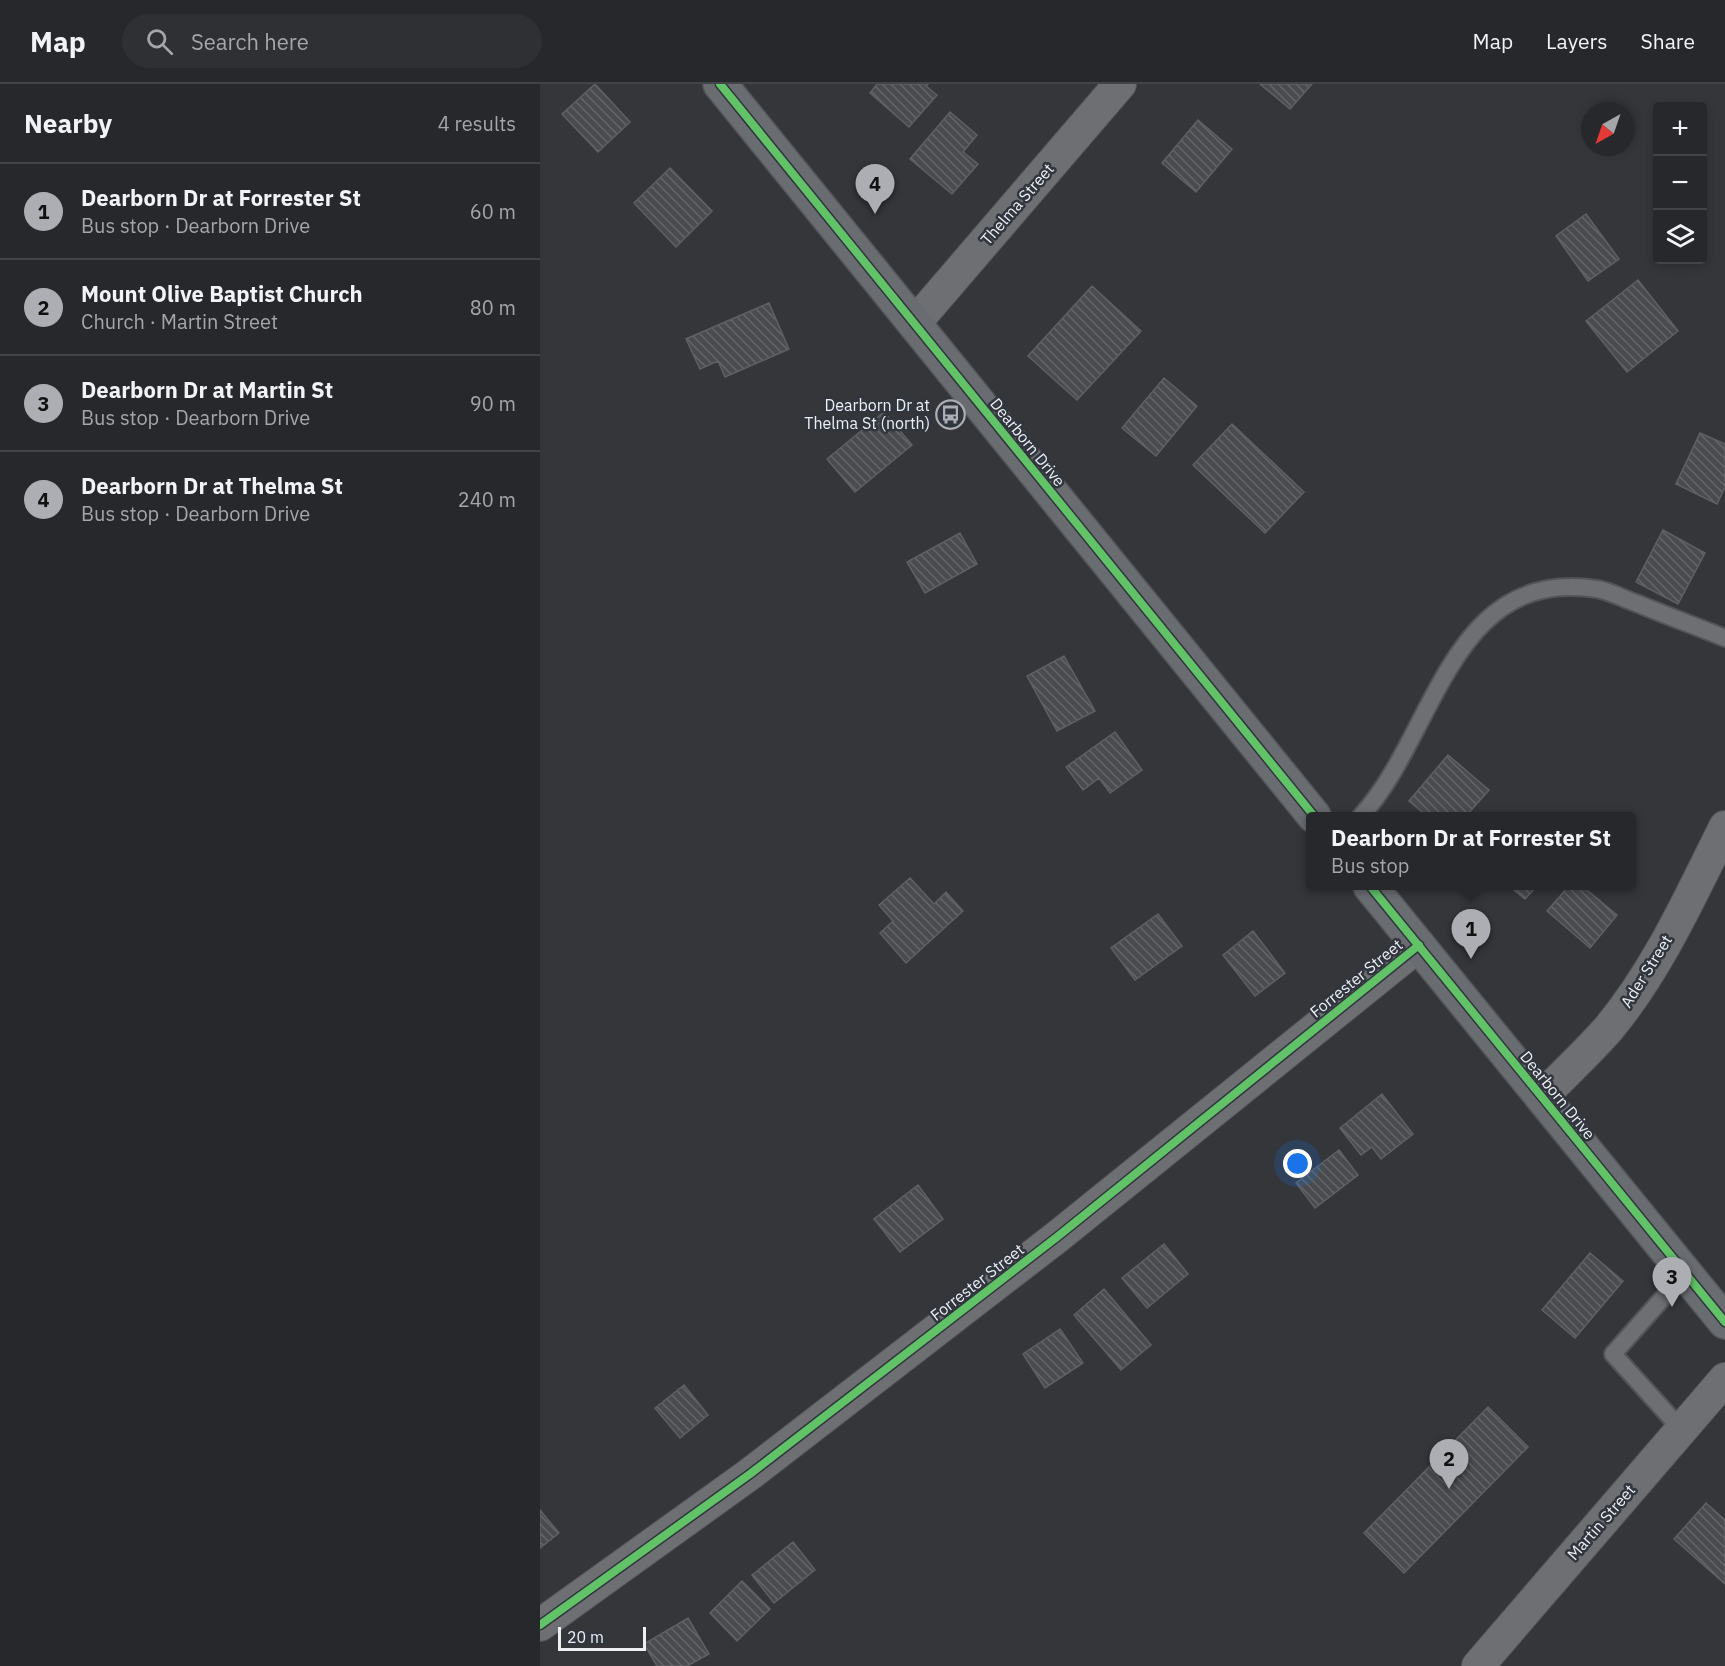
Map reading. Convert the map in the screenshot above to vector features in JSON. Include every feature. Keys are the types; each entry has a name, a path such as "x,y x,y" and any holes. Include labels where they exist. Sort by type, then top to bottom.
{"street":[{"name":"Dearborn Drive","path":"720,84 1311,812"},
{"name":"Thelma Street","path":"914,324 1120,84"},
{"name":"Ader Street","path":"1542,1097 1609,1028 1638,987 1687,905 1725,827"},
{"name":"Dearborn Drive","path":"1374,890 1725,1322"},
{"name":"Forrester Street","path":"540,1625 750,1474 1029,1259 1419,945"},
{"name":"Martin Street","path":"1478,1666 1725,1379"}],"lane":[{"path":"1365,812 1379,797 1448,669 1478,627 1496,609 1521,595 1551,588 1598,589 1725,638"},
{"path":"1681,1429 1613,1354 1685,1273"}],"building":[{"path":"595,84 630,122 598,152 562,114"},
{"path":"877,84 928,84 926,86 937,95 909,127 870,93"},
{"path":"1260,84 1312,84 1290,109"},
{"path":"950,112 977,135 963,152 978,164 952,194 910,159"},
{"path":"1198,120 1232,149 1196,192 1162,163"},
{"path":"670,168 712,211 676,247 634,203"},
{"path":"1586,214 1619,259 1588,281 1556,236"},
{"path":"1638,280 1678,331 1627,372 1586,321"},
{"path":"1092,286 1141,331 1077,400 1028,356"},
{"path":"769,303 789,349 725,377 718,361 700,369 686,339"},
{"path":"1164,378 1197,406 1156,456 1122,428"},
{"path":"884,412 912,445 855,492 827,459"},
{"path":"1232,424 1304,492 1265,533 1193,465"},
{"path":"1700,433 1725,444 1725,487 1717,504 1676,484"},
{"path":"1663,530 1705,553 1678,604 1636,582"},
{"path":"960,533 977,564 925,593 907,562"},
{"path":"1064,656 1095,711 1057,731 1027,676"},
{"path":"1115,732 1142,770 1110,793 1099,778 1083,790 1066,767"},
{"path":"1448,755 1489,790 1470,812 1422,812 1409,801"},
{"path":"910,878 934,904 946,892 963,911 906,963 880,933 893,921 879,905"},
{"path":"1514,890 1533,890 1525,899"},
{"path":"1565,890 1587,890 1617,915 1590,948 1547,911"},
{"path":"1158,914 1182,946 1135,980 1111,948"},
{"path":"1253,931 1285,973 1255,996 1223,955"},
{"path":"1382,1094 1413,1134 1381,1159 1372,1147 1361,1155 1340,1128"},
{"path":"1339,1150 1358,1175 1315,1208 1296,1183"},
{"path":"918,1185 943,1219 900,1252 874,1219"},
{"path":"1164,1244 1188,1274 1147,1308 1122,1278"},
{"path":"1590,1253 1623,1281 1575,1338 1542,1310"},
{"path":"1104,1289 1151,1345 1121,1370 1074,1315"},
{"path":"1060,1329 1083,1363 1045,1388 1023,1354"},
{"path":"684,1385 708,1415 680,1438 655,1408"},
{"path":"1488,1407 1528,1447 1404,1573 1364,1533"},
{"path":"1706,1503 1725,1520 1725,1584 1674,1539"},
{"path":"540,1510 559,1533 540,1548"},
{"path":"793,1542 815,1570 774,1603 752,1575"},
{"path":"742,1581 770,1609 737,1641 710,1613"},
{"path":"688,1618 709,1654 687,1666 657,1666 644,1644"}],"cycle path":[{"path":"720,84 1311,812"},
{"path":"1373,890 1725,1322"},
{"path":"540,1625 750,1474 1057,1237 1419,945"}],"place":[{"name":"Dearborn Dr at Thelma St","path":"875,214"},
{"name":"Dearborn Dr at Thelma St (north)","path":"951,414"},
{"name":"Dearborn Dr at Forrester St","path":"1471,959"},
{"name":"Dearborn Dr at Martin St","path":"1672,1307"},
{"name":"Mount Olive Baptist Church","path":"1449,1489"}]}
